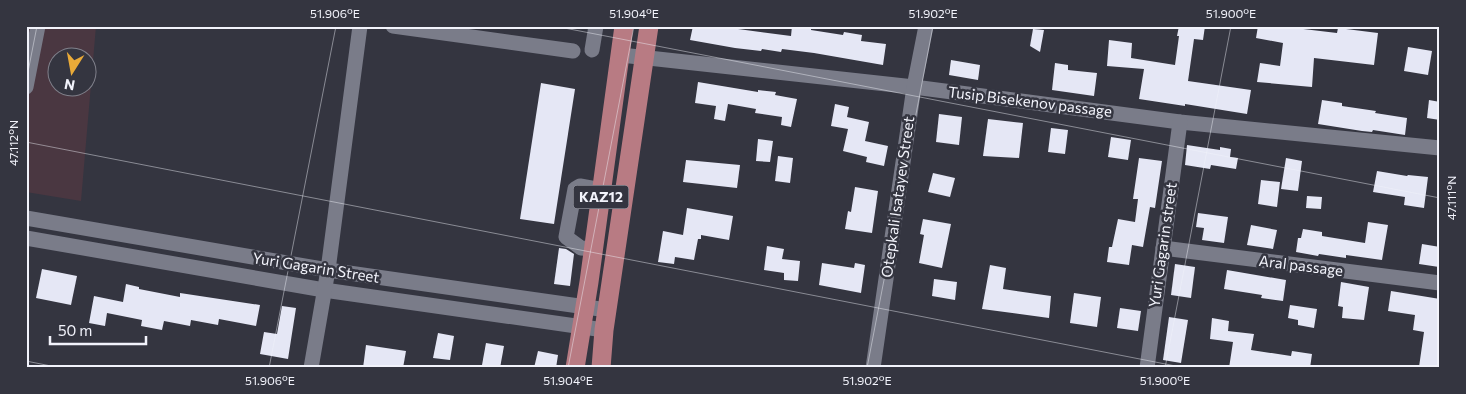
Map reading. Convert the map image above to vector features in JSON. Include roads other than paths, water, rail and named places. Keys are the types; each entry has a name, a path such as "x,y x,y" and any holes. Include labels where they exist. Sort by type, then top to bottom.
{"main road":[{"name":"KAZ12","path":"576,368 624,26"},
{"name":"KAZ12","path":"601,368 604,330 649,26"}],"street":[{"path":"26,87 38,26"},
{"path":"311,368 328,270 360,26"},
{"path":"393,26 453,30 573,51"},
{"path":"592,50 596,26"},
{"name":"Otepkali Isatayev Street","path":"873,368 914,87 926,26"},
{"name":"Tusip Bisekenov passage","path":"621,55 914,87 1180,122 1440,148"},
{"name":"Yuri Gagarin street","path":"1146,368 1180,122"},
{"path":"594,249 581,248 566,237 575,189 580,186 602,190"},
{"name":"Yuri Gagarin Street","path":"26,218 328,270 607,310"},
{"name":"Yuri Gagarin Street","path":"26,238 324,290 604,330"},
{"name":"Aral passage","path":"1163,248 1440,283"}]}
